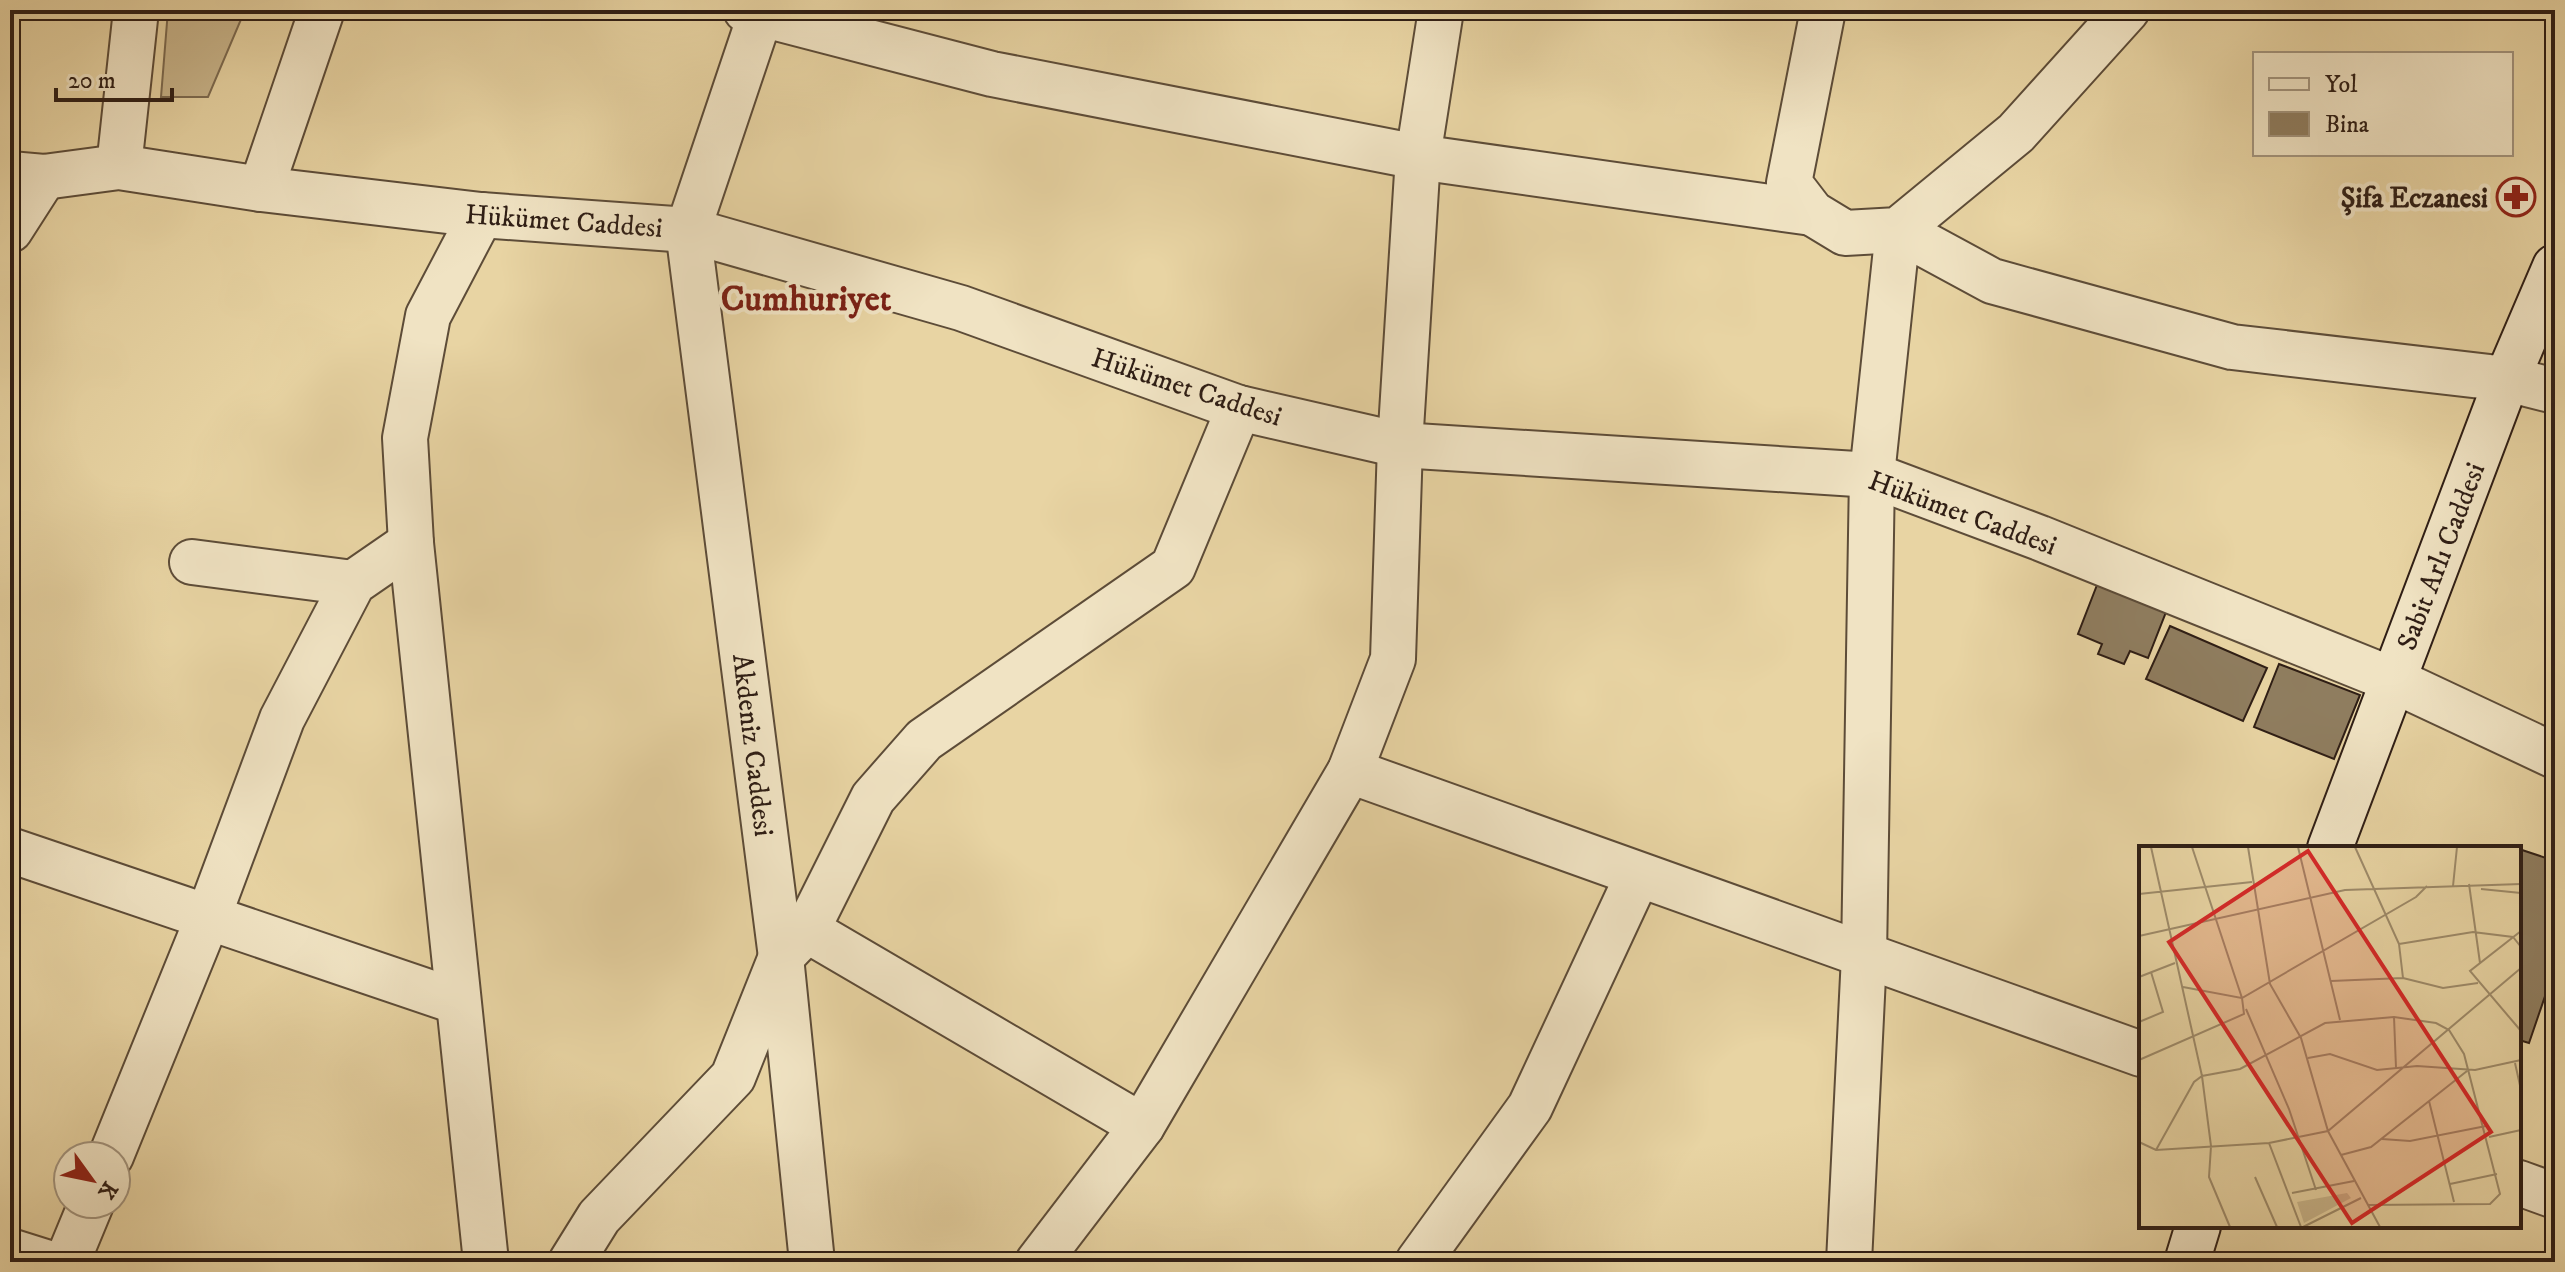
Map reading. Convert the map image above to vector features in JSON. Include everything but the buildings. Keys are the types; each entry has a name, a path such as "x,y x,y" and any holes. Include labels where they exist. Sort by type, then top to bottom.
{"street":[{"path":"119,167 136,10"},
{"path":"261,189 322,10"},
{"path":"1038,1262 1142,1126 1350,771 1393,659 1400,445 1418,157 1441,10"},
{"path":"1823,10 1789,183 1812,213 1845,233 1898,230 1992,281 2232,347 2507,379 2555,391"},
{"path":"1849,1262 1864,956 1872,475 1898,230 2016,133 2127,10"},
{"path":"688,230 756,11 992,74 1418,157 1812,213"},
{"name":"Hükümet Caddesi","path":"27,175 119,167 261,189 481,215 688,230 961,308 1239,408 1400,445 1872,475 2055,544 2393,680 2555,756"},
{"path":"10,230 27,175"},
{"path":"481,215 428,316 405,438 411,543 486,1262"},
{"name":"Akdeniz Caddesi","path":"688,230 794,943 812,1262"},
{"name":"Sabit Arlı Caddesi","path":"2331,846 2507,379 2555,267"},
{"path":"571,1262 599,1217 733,1077 794,943 873,798 924,740 1173,567 1239,408"},
{"path":"118,1140 209,915 282,719 353,583 411,543"},
{"path":"192,562 353,583"},
{"path":"1350,771 2139,1053"},
{"path":"10,850 458,1002"},
{"path":"1418,1262 1530,1107 1638,875"},
{"path":"794,943 1142,1126"},
{"path":"2521,1184 2555,1196"},
{"path":"67,1262 84,1220"},
{"path":"2187,1262 2197,1228"},
{"path":"10,1251 45,1262"}],"shaded area":[{"path":"168,10 245,10 208,97 161,97"}],"place":[{"name":"Şifa Eczanesi","path":"2516,197"}],"district":[{"name":"Cumhuriyet","path":"806,297"}]}
